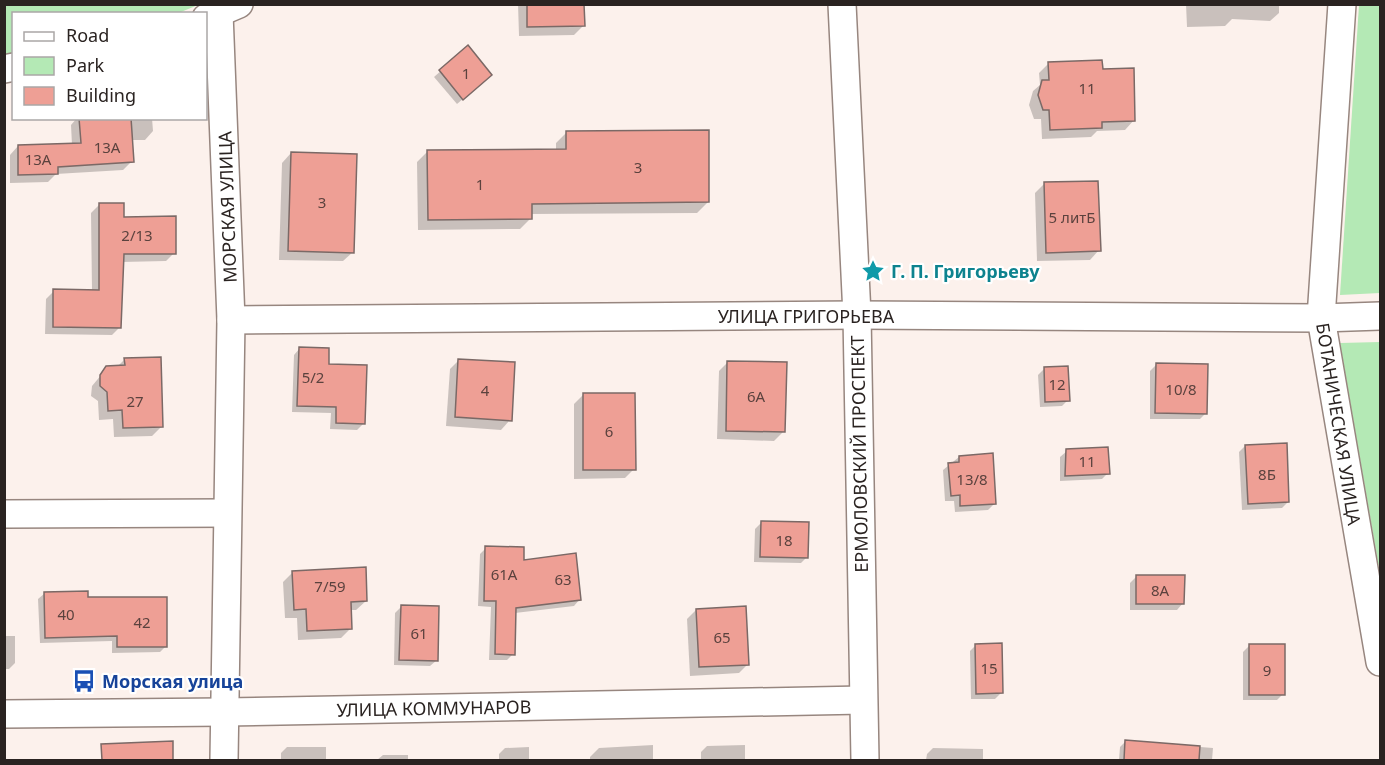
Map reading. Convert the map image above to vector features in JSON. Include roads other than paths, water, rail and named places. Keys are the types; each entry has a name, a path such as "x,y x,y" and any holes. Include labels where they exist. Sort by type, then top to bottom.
{"street":[{"name":"ЕРМОЛОВСКИЙ ПРОСПЕКТ","path":"842,4 857,315 865,760"},
{"name":"БОТАНИЧЕСКАЯ УЛИЦА","path":"1342,4 1321,318 1380,662"},
{"name":"МОРСКАЯ УЛИЦА","path":"221,12 231,320 224,760"},
{"name":"УЛИЦА ГРИГОРЬЕВА","path":"231,320 857,315 1321,318 1380,316"},
{"path":"4,514 227,513"},
{"name":"УЛИЦА КОММУНАРОВ","path":"4,714 863,700"}],"place":[{"name":"Г. П. Григорьеву","path":"873,271"},
{"name":"Морская улица","path":"84,681"}]}
